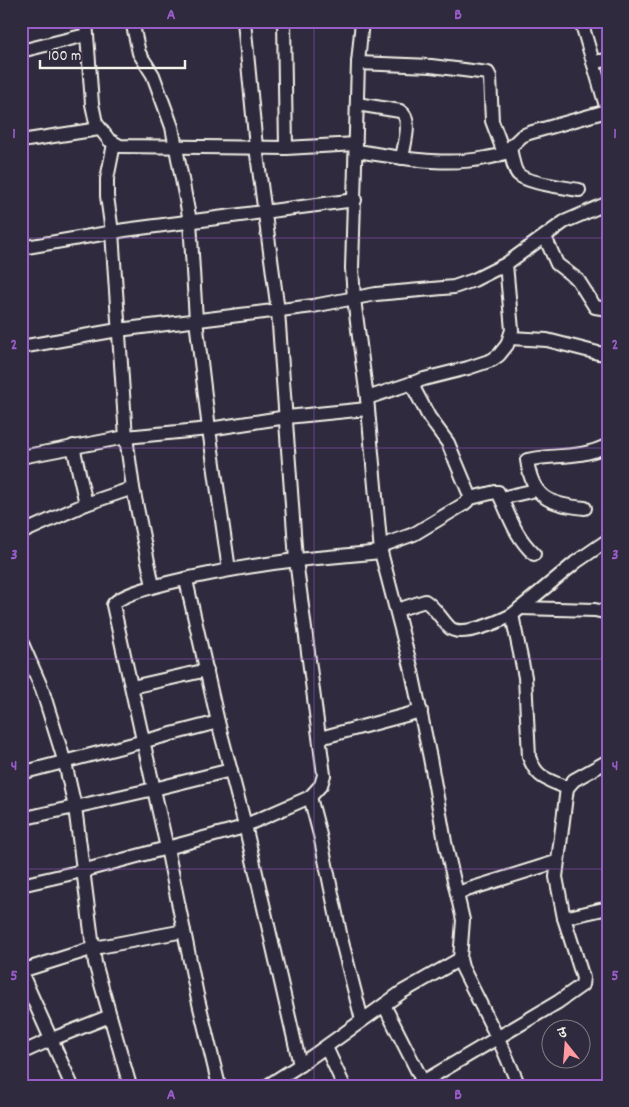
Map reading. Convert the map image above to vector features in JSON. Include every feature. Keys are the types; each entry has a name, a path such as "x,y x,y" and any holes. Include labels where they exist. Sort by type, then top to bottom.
{"street":[{"path":"86,21 92,104 99,129 114,144 120,146 177,147 356,147 402,158 433,162 477,160 507,150 522,136 529,133 608,112 581,21"},
{"path":"132,21 139,53 158,85 177,147 190,221 196,320 229,570"},
{"path":"21,885 167,848 245,825 310,797 321,785 324,775 296,560 278,311 256,147 244,21"},
{"path":"284,21 286,148"},
{"path":"362,21 358,63 352,268 381,549 421,711 445,842 463,920 460,959 462,967 518,1086"},
{"path":"21,51 86,35"},
{"path":"593,62 608,60"},
{"path":"358,63 431,66 488,74 490,77 492,121 516,171 520,176 545,184 579,190"},
{"path":"357,104 404,113 407,121 402,158"},
{"path":"21,141 99,129"},
{"path":"114,144 107,179 126,437 133,488 152,586"},
{"path":"21,248 112,232 264,210 355,200"},
{"path":"21,347 118,330 278,311 376,294 454,287 474,280 506,264 573,217 608,203"},
{"path":"545,237 557,264 576,278 594,307 608,308"},
{"path":"21,457 126,437 209,429 287,418 367,403 411,383 492,360 507,346 512,330 506,264"},
{"path":"510,338 547,340 592,352 608,354"},
{"path":"411,383 429,417 448,443 471,498"},
{"path":"585,508 565,506 553,502 536,490 527,462 528,460 585,454 597,451 608,445"},
{"path":"73,446 86,504"},
{"path":"21,533 86,504 133,488"},
{"path":"501,498 536,490"},
{"path":"219,1086 197,995 167,848 113,605 118,599 152,586 229,570 381,549 414,534 471,498 495,492 498,492 514,529 523,543 534,554"},
{"path":"397,610 425,601 430,604 450,629 458,632 499,622 516,611 576,562 608,540"},
{"path":"186,580 300,1065"},
{"path":"516,611 595,610 608,613"},
{"path":"516,611 525,677 529,758 539,776 567,788"},
{"path":"21,641 42,688 65,763 75,807 96,963 130,1086"},
{"path":"132,687 207,670"},
{"path":"320,738 421,711"},
{"path":"21,773 218,722"},
{"path":"384,1005 422,1084 558,1002 582,985 583,978 564,918 556,878 556,862 567,788 574,780 608,761"},
{"path":"21,819 231,770"},
{"path":"310,797 320,835 341,938 362,1020"},
{"path":"457,893 556,862"},
{"path":"564,918 608,908"},
{"path":"72,1086 21,971 94,948 184,931"},
{"path":"267,1086 326,1047 402,992 460,959"},
{"path":"21,1053 110,1016"},
{"path":"326,1047 344,1086"}]}
